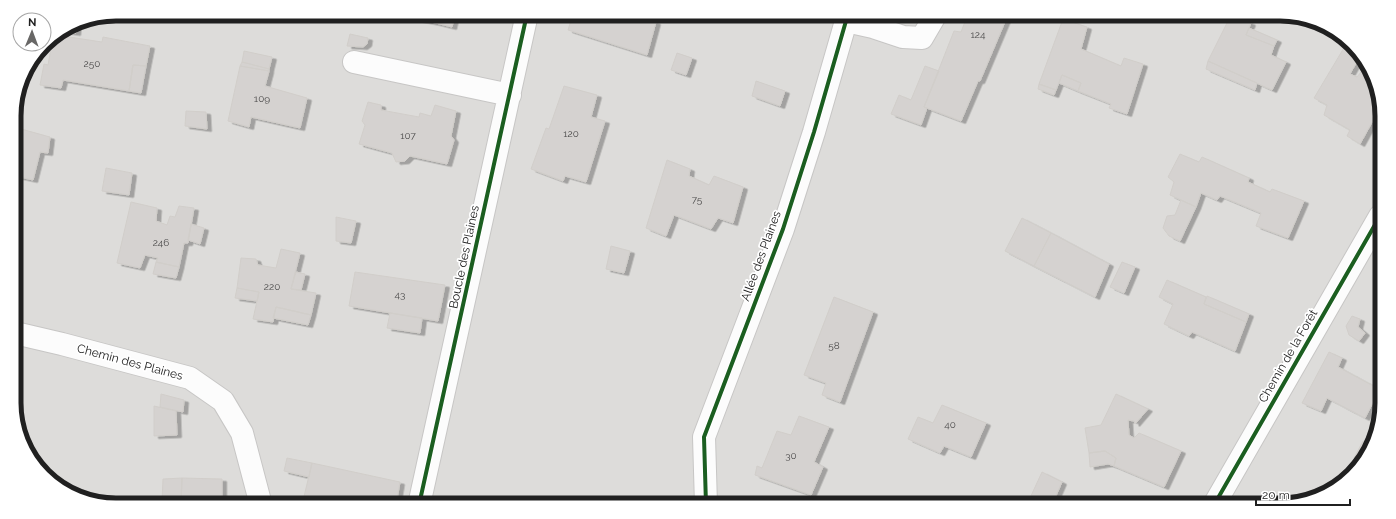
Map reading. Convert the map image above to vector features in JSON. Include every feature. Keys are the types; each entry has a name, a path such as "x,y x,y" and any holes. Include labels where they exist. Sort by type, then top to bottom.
{"street":[{"name":"Boucle des Plaines","path":"421,498 526,21"},
{"name":"Allée des Plaines","path":"706,498 704,437 783,229 814,132 846,21"},
{"path":"857,21 903,37 922,38 932,21"},
{"path":"354,62 510,95"},
{"name":"Chemin de la Forêt","path":"1218,498 1375,225"},
{"name":"Chemin des Plaines","path":"21,334 190,378 223,401 242,433 259,498"}],"shaded area":[{"path":"110,21 1280,21 1304,24 1327,34 1347,49 1362,69 1372,92 1375,116 1375,403 1372,427 1359,456 1343,474 1322,488 1310,493 1286,498 116,498 92,495 63,482 45,466 31,445 23,421 21,403 21,110 28,80 37,63 45,53 52,52 52,46 63,37 80,28"}],"building":[{"path":"426,21 437,21 436,23"},
{"path":"437,21 453,21 452,27 436,23"},
{"path":"571,21 656,22 647,55 568,30"},
{"path":"965,21 1005,21 961,121 924,107 954,31 961,32"},
{"path":"1062,21 1069,21 1087,27 1081,49 1121,66 1124,58 1143,64 1127,114 1109,108 1111,104 1078,91 1081,83 1062,75 1056,90 1039,84"},
{"path":"1228,21 1246,21 1251,23 1246,35 1274,46 1271,55 1286,62 1272,90 1208,61"},
{"path":"1249,28 1277,40 1274,46 1246,35"},
{"path":"350,34 368,38 367,44 363,47 347,46"},
{"path":"64,36 102,42 103,37 150,46 146,66 133,65 129,91 63,80 61,88 40,85 44,64 48,65 52,46"},
{"path":"1345,47 1357,61 1350,74 1357,77 1361,72 1365,74 1372,92 1374,104 1375,117 1360,144 1347,136 1350,130 1324,115 1327,105 1314,98"},
{"path":"244,51 272,57 269,69 242,62"},
{"path":"677,53 692,58 686,75 671,70"},
{"path":"1208,61 1257,83 1255,90 1206,69"},
{"path":"242,62 269,69 269,71 240,66"},
{"path":"133,65 146,66 141,93 129,91"},
{"path":"240,66 269,71 265,86 307,98 300,128 251,117 249,127 228,121"},
{"path":"925,66 939,71 924,107 927,108 921,125 891,114 899,95 911,100"},
{"path":"1062,75 1081,83 1078,91 1059,83"},
{"path":"756,81 785,91 780,106 752,96"},
{"path":"1039,84 1056,90 1054,95 1038,89"},
{"path":"564,86 597,95 591,117 605,121 586,182 565,176 563,181 531,169 546,128 549,129"},
{"path":"368,102 381,105 381,110 419,117 420,113 431,116 435,105 456,111 451,136 454,140 447,164 410,156 405,161 396,162 392,153 359,144 365,125 362,121"},
{"path":"186,111 206,112 207,129 185,126"},
{"path":"21,129 50,137 48,153 40,152 33,180 21,177"},
{"path":"1180,154 1199,162 1202,157 1249,178 1248,182 1270,192 1272,189 1304,201 1288,238 1256,226 1261,213 1220,196 1217,200 1201,193 1196,207 1170,195 1174,182 1168,177"},
{"path":"667,160 690,169 689,176 709,185 714,176 743,187 733,223 718,218 711,229 674,215 666,236 646,228"},
{"path":"106,168 132,173 129,195 102,191"},
{"path":"1181,200 1196,207 1180,241 1169,236 1163,228 1167,216 1175,215"},
{"path":"131,202 157,208 156,221 167,225 170,216 175,217 179,206 194,208 188,243 184,243 179,267 156,262 158,258 145,255 140,268 117,263"},
{"path":"336,217 356,221 351,243 336,241"},
{"path":"1022,218 1051,233 1034,266 1005,251"},
{"path":"191,224 204,228 200,244 188,240"},
{"path":"1051,233 1109,264 1095,297 1034,266"},
{"path":"611,246 630,251 624,273 606,269"},
{"path":"281,249 300,253 291,289 316,293 311,315 276,307 273,322 253,319 259,292 237,288 241,258 256,259 258,265 276,268"},
{"path":"156,262 179,267 176,278 153,274"},
{"path":"1122,262 1135,267 1124,293 1110,287"},
{"path":"296,272 305,274 301,290 291,289"},
{"path":"355,272 445,285 438,321 349,306"},
{"path":"1167,280 1206,297 1204,304 1246,322 1235,351 1192,332 1189,336 1164,324 1173,304 1159,297"},
{"path":"237,288 259,292 257,301 235,298"},
{"path":"1207,296 1249,314 1246,322 1204,304"},
{"path":"834,297 873,312 840,402 822,395 826,383 804,375"},
{"path":"276,307 311,315 308,325 273,318"},
{"path":"390,313 422,318 420,333 387,328"},
{"path":"1352,316 1360,319 1358,327 1365,333 1359,341 1349,335 1346,326"},
{"path":"1329,352 1342,358 1338,367 1375,387 1375,399 1365,418 1327,398 1321,411 1302,403"},
{"path":"161,394 184,400 183,412 160,407"},
{"path":"1116,394 1148,409 1135,424 1134,421 1128,420 1129,435 1134,438 1139,433 1181,451 1164,487 1114,466 1116,458 1105,451 1089,453 1085,428 1101,425"},
{"path":"942,405 986,423 971,457 944,446 940,453 908,439 918,417 933,423"},
{"path":"154,406 176,411 177,435 154,436"},
{"path":"799,416 829,427 814,462 823,467 811,495 755,475 757,466 762,468 777,431 791,435"},
{"path":"1363,441 1366,443 1365,445 1356,460 1354,458"},
{"path":"1105,451 1116,458 1114,466 1108,464 1090,467 1089,453"},
{"path":"287,458 312,463 309,477 284,471"},
{"path":"312,463 400,482 397,498 304,498"},
{"path":"1042,472 1062,482 1055,498 1030,498"},
{"path":"182,478 222,479 222,498 181,498"},
{"path":"182,478 181,498 162,498 163,479"}],"cycle path":[{"path":"421,498 525,21"},
{"path":"706,498 704,437 783,229 814,132 846,21"},
{"path":"1218,498 1375,225"}]}
